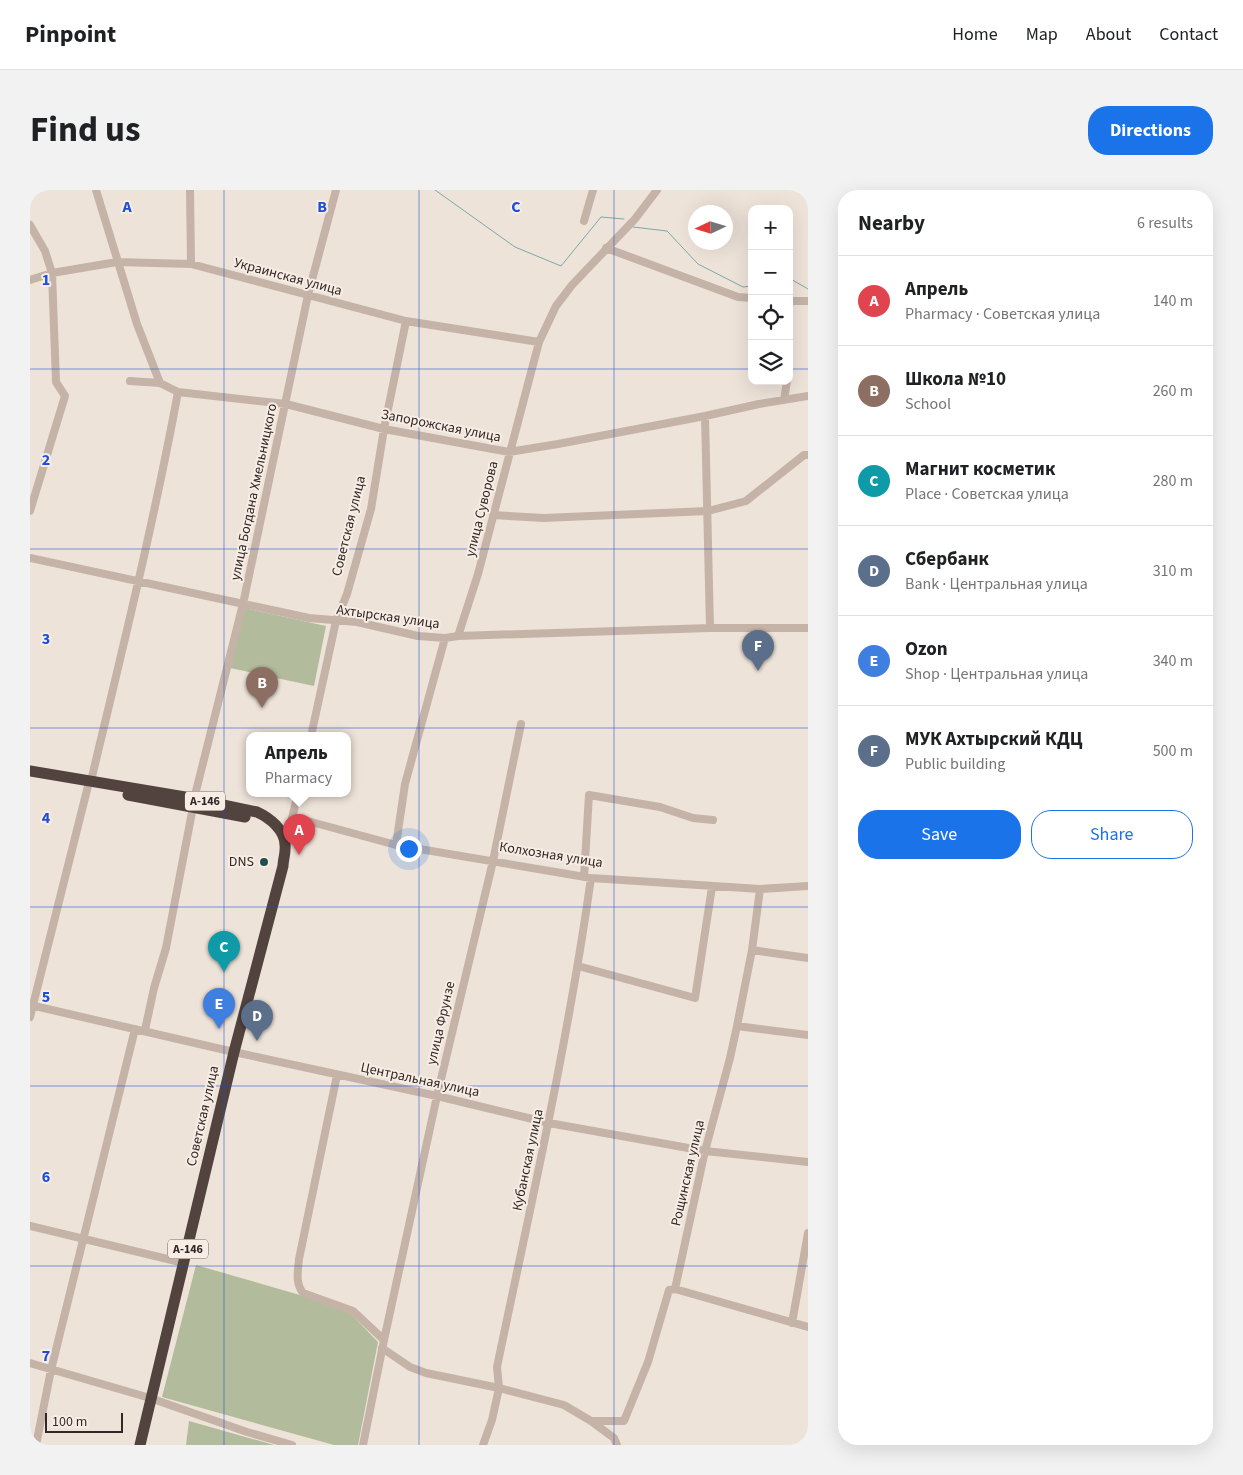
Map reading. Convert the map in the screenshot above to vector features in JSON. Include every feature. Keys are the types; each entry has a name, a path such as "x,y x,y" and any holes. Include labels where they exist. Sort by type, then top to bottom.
{"highway":[{"name":"А-146","path":"30,771 193,803 257,812 267,816 274,822 286,844"},
{"name":"Советская улица","path":"140,1445 234,1052 283,866 286,844"}],"street":[{"path":"96,190 137,324 160,383"},
{"path":"190,190 190,264"},
{"name":"улица Богдана Хмельницкого","path":"144,1030 166,948 193,803 243,604 308,295 336,190"},
{"path":"584,221 593,190"},
{"name":"улица Суворова","path":"458,636 478,574 538,342 556,306 572,285 635,219 657,190"},
{"path":"30,225 45,251 52,273 56,382 65,396 30,511"},
{"path":"606,248 738,297 748,298"},
{"name":"Украинская улица","path":"30,280 52,273 117,262 190,264 406,321 538,342"},
{"path":"793,301 808,301"},
{"name":"Советская улица","path":"312,732 336,622 347,594 371,509 384,429 406,321"},
{"name":"Запорожская улица","path":"130,381 160,383 178,392 286,404 384,429 510,452 808,396"},
{"path":"784,400 786,385"},
{"path":"30,1017 31,1005 90,783 139,582 161,484 178,392"},
{"path":"705,416 710,628"},
{"path":"493,515 544,518 708,511 746,501 804,455 808,455"},
{"name":"Ахтырская улица","path":"30,558 309,618 336,622 357,622 418,636 445,638 458,636 710,628 808,628"},
{"path":"396,845 405,784 445,638"},
{"name":"улица Фрунзе","path":"362,1445 437,1096 492,861 521,724"},
{"name":"Кубанская улица","path":"483,1445 492,1420 499,1388 497,1367 549,1123 578,966 587,877 589,795 660,808 693,818 713,820"},
{"name":"Советская улица","path":"286,844 297,797"},
{"name":"Колхозная улица","path":"293,817 396,845 587,877 760,889 808,886"},
{"path":"578,966 696,998 712,887"},
{"name":"Рощинская улица","path":"591,1421 624,1421 648,1362 670,1290 675,1289 705,1151 738,1026 752,950 760,889"},
{"path":"752,950 808,958"},
{"name":"Центральная улица","path":"31,1005 549,1123 705,1151 808,1162"},
{"path":"738,1026 808,1035"},
{"path":"36,1445 51,1370 135,1029"},
{"path":"337,1075 299,1259 297,1281 299,1288 303,1293 353,1311 383,1344 410,1368 564,1405 591,1421 614,1438 617,1445"},
{"path":"30,1226 184,1263"},
{"path":"792,1324 808,1233"},
{"path":"675,1289 792,1324 808,1327"},
{"path":"30,1363 150,1398 246,1432 292,1445"}],"green space":[{"path":"244,608 326,626 314,686 230,668"},
{"path":"196,1265 345,1308 378,1342 358,1445 334,1445 162,1397"},
{"path":"189,1421 274,1445 186,1445"}],"waterway":[{"path":"435,190 515,247 561,266 601,217 624,219"},
{"path":"633,227 667,231 698,264 743,287 748,286"},
{"path":"793,280 808,289"}],"place":[{"name":"МУК Ахтырский КДЦ","path":"758,671"},
{"name":"Школа №10","path":"262,708"},
{"name":"Апрель","path":"299,855"},
{"name":"DNS","path":"264,862"},
{"name":"Магнит косметик","path":"224,972"},
{"name":"Ozon","path":"219,1029"},
{"name":"Сбербанк","path":"257,1041"}]}
